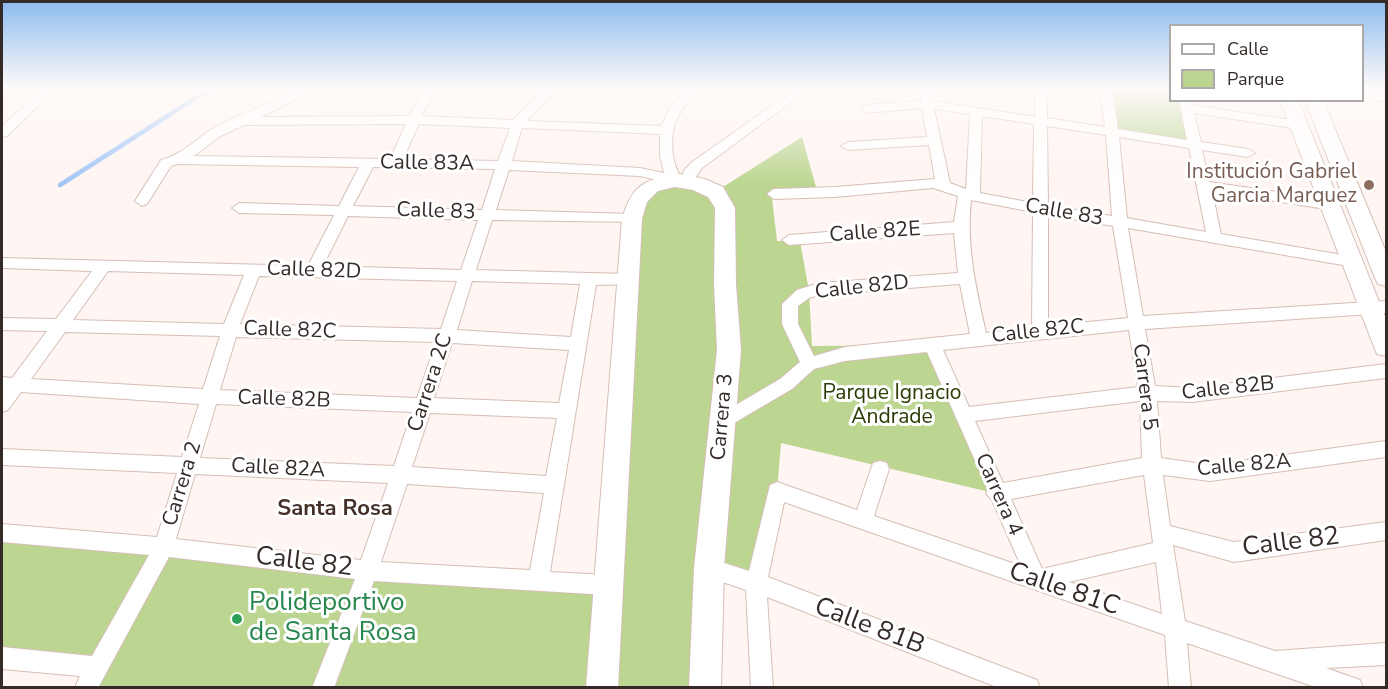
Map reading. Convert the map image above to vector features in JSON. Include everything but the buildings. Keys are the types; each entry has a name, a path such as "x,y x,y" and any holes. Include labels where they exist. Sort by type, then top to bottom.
{"main road":[{"path":"1297,120 1354,262 1379,308 1386,347"},
{"path":"1322,120 1386,278"},
{"path":"602,687 632,219 638,199 651,186 683,182"},
{"name":"Carrera 3","path":"683,182 716,192 725,208 725,284 729,350 709,568 705,687"}],"street":[{"path":"2,133 16,120"},
{"path":"142,201 166,163 195,150 214,134 241,121 387,120"},
{"path":"395,163 414,120"},
{"path":"422,120 518,122 665,130"},
{"path":"669,120 665,130 668,166 683,182 698,165 759,120"},
{"path":"931,120 943,185"},
{"path":"975,120 969,195 961,227 966,278 979,338"},
{"path":"1040,120 1042,209 1040,333"},
{"path":"1041,120 1248,153"},
{"name":"Carrera 5","path":"1111,120 1120,223 1148,393 1152,465 1175,628 1180,687"},
{"path":"1189,120 1215,239"},
{"path":"1273,120 1299,125"},
{"name":"Carrera 2C","path":"323,687 368,571 518,122"},
{"path":"848,146 936,141"},
{"name":"Calle 83A","path":"177,160 504,165 640,172 683,182"},
{"path":"313,271 368,163"},
{"name":"Calle 83","path":"774,194 835,192 934,183 969,195 1042,209 1354,262"},
{"path":"1202,184 1332,205"},
{"name":"Calle 83","path":"239,208 632,219"},
{"name":"Calle 82E","path":"789,240 961,227"},
{"name":"Calle 82D","path":"2,263 627,280"},
{"path":"2,405 9,385 62,326 104,266"},
{"name":"Carrera 2","path":"86,687 164,547 230,329 254,270"},
{"name":"Calle 82D","path":"809,364 790,324 790,304 802,294 819,290 966,278"},
{"path":"538,582 589,279"},
{"name":"Calle 82C","path":"723,421 786,384 809,364 845,354 1135,322 1379,308"},
{"name":"Calle 82C","path":"2,324 446,336 578,344"},
{"name":"Carrera 4","path":"932,344 996,493 1037,580"},
{"name":"Calle 82B","path":"963,415 1148,393 1192,395 1386,371"},
{"name":"Calle 82B","path":"9,385 210,397 566,411"},
{"name":"Calle 82A","path":"996,493 1152,465 1210,473 1386,449"},
{"name":"Calle 82A","path":"2,457 400,475 554,485"},
{"path":"863,521 880,469"},
{"name":"Calle 81C","path":"756,583 777,490 1268,661 1352,687"},
{"name":"Calle 82","path":"1037,580 1164,543 1234,552 1386,531"},
{"name":"Calle 82","path":"2,533 164,547 368,571 608,585"},
{"name":"Calle 81B","path":"709,568 756,583 1029,687"},
{"path":"756,583 762,687"},
{"path":"1268,661 1386,654"},
{"path":"2,658 97,667"}],"green space":[{"path":"1113,120 1188,120 1192,143 1115,131"},
{"name":"Parque Ignacio Andrade","path":"802,137 816,187 771,189 777,241 800,241 809,291 812,346 931,345 994,493 781,443 777,491 756,583 710,568 703,688 86,687 96,667 2,658 2,533 608,584 639,200 675,181 715,192"}],"waterway":[{"path":"60,185 161,120"}],"place":[{"name":"Institución Gabriel Garcia Marquez","path":"1369,185"},
{"name":"Polideportivo de Santa Rosa","path":"237,619"}],"district":[{"name":"Santa Rosa","path":"335,510"}]}
